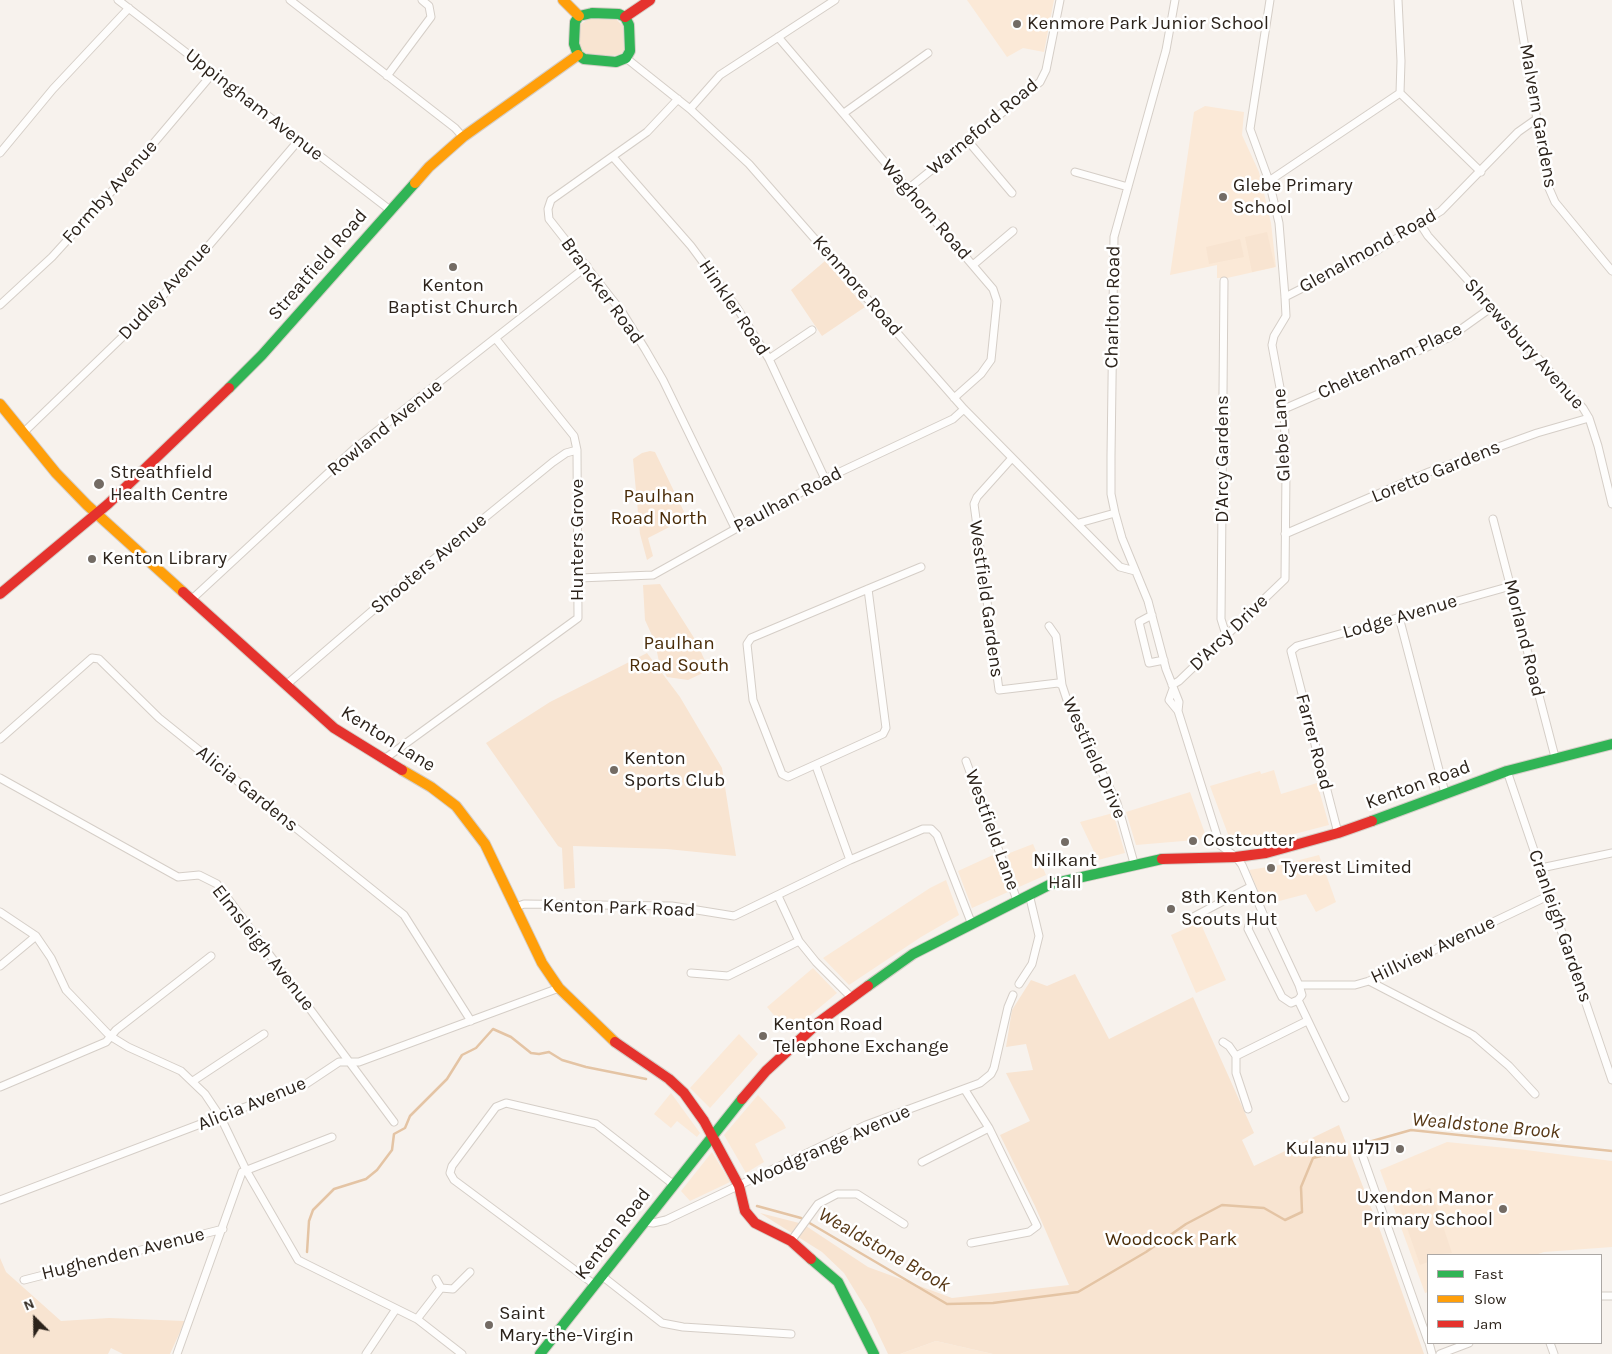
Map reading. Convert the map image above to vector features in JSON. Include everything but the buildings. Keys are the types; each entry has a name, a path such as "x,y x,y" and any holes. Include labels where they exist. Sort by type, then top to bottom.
{"street":[{"name":"Uppingham Avenue","path":"118,0 390,210"},
{"path":"290,0 455,128 463,137"},
{"path":"387,76 431,17 429,6 422,0"},
{"path":"563,0 580,16"},
{"path":"625,18 650,0"},
{"path":"690,109 720,75 835,0"},
{"name":"Warneford Road","path":"908,190 1040,82 1046,70 1060,0"},
{"name":"Charlton Road","path":"1175,0 1166,50 1114,237 1111,494 1115,513 1152,615 1172,687 1179,702 1178,711 1220,845 1236,857 1242,865 1264,916 1270,924 1300,985 1300,997 1307,1021 1344,1098"},
{"name":"Glebe Lane","path":"1270,0 1250,130 1269,181 1279,223 1285,297 1286,316 1274,336 1272,345 1284,409 1285,579"},
{"path":"1398,0 1401,61 1400,93 1481,172"},
{"name":"Malvern Gardens","path":"1517,0 1535,120 1548,186 1555,202 1612,271"},
{"path":"0,153 53,89 129,8"},
{"path":"592,13 619,14 625,18 629,25 630,51 626,58 616,62 584,59 578,55 574,44 575,22 580,16 592,13"},
{"name":"Waghorn Road","path":"778,37 993,289 997,301 991,360 981,374 954,398"},
{"path":"844,113 928,53"},
{"name":"Streatfield Road","path":"2,589 96,514 262,356 429,167 463,137 578,55"},
{"name":"Kenmore Road","path":"626,58 690,109 768,184 964,409 1079,523 1120,567 1135,571"},
{"name":"Formby Avenue","path":"0,305 58,249 131,170 214,73"},
{"path":"1269,181 1400,93"},
{"name":"Brancker Road","path":"678,99 647,132 551,200 548,209 549,219 622,312 663,380 735,528"},
{"name":"Glenalmond Road","path":"1285,297 1421,225 1441,211 1518,132 1535,120"},
{"name":"Dudley Avenue","path":"23,433 140,320 204,250 299,140"},
{"path":"968,141 1012,193"},
{"name":"Hinkler Road","path":"613,157 691,246 724,289 769,359 825,479"},
{"path":"1075,172 1128,188"},
{"name":"Shrewsbury Avenue","path":"1421,225 1428,236 1583,408 1589,418 1612,503"},
{"path":"973,264 1012,231"},
{"name":"Rowland Avenue","path":"191,600 354,449 587,266"},
{"name":"D'Arcy Gardens","path":"1224,281 1221,619 1226,636"},
{"name":"Cheltenham Place","path":"1284,409 1450,337 1462,331 1492,307"},
{"path":"769,359 812,330"},
{"name":"Hunters Grove","path":"383,760 578,618 577,450 574,436 496,339"},
{"name":"Kenton Lane","path":"0,404 56,473 96,514 334,728 383,760 431,786 456,806 485,844 542,963 559,988 610,1039 669,1079 684,1093 712,1135 739,1186 745,1210 755,1223 791,1241 838,1282 874,1354"},
{"name":"Paulhan Road","path":"579,578 653,575 825,479 953,420 964,409"},
{"name":"Loretto Gardens","path":"1286,534 1429,472 1536,433 1589,418"},
{"name":"Shooters Avenue","path":"286,685 407,581 546,468 566,453 577,450"},
{"name":"Westfield Gardens","path":"1012,458 977,497 974,512 999,690 1062,685"},
{"path":"1079,523 1115,513"},
{"name":"Morland Road","path":"1494,519 1555,757"},
{"path":"868,589 886,728 883,734 816,766 788,777 782,774 753,700 747,644 751,638 868,589 921,567"},
{"name":"D'Arcy Drive","path":"1172,687 1285,579"},
{"name":"Lodge Avenue","path":"1291,651 1297,646 1511,586"},
{"path":"1152,615 1139,622 1149,663 1164,660"},
{"path":"1399,618 1446,793"},
{"name":"Westfield Drive","path":"1049,626 1056,636 1062,685 1068,703 1117,803 1134,862"},
{"name":"Farrer Road","path":"1291,651 1338,833"},
{"name":"Alicia Gardens","path":"0,740 92,658 99,659 159,718 404,915 472,1021"},
{"name":"Kenton Road","path":"544,1353 712,1135 766,1071 819,1022 913,954 971,922 1030,894 1069,879 1134,862 1191,857 1236,857 1266,853 1338,833 1507,771 1555,757 1612,744"},
{"name":"Westfield Lane","path":"966,761 1017,900"},
{"path":"816,766 850,860"},
{"name":"Cranleigh Gardens","path":"1507,771 1612,1080"},
{"name":"Elmsleigh Avenue","path":"0,778 178,877 199,875 217,884 394,1122"},
{"name":"Kenton Park Road","path":"516,907 524,904 672,906 734,916 850,860 923,829 931,830 937,835 971,922"},
{"path":"1541,868 1612,853"},
{"path":"1195,916 1250,887"},
{"path":"1020,984 1032,964 1039,936 1030,894"},
{"name":"Hillview Avenue","path":"1300,985 1354,985 1369,981 1550,895"},
{"path":"778,896 800,940 816,962 851,998"},
{"path":"0,912 36,936 51,958 66,990 110,1036 128,1047 181,1071 205,1094 298,1260 417,1319 462,1354"},
{"path":"1264,916 1250,922 1248,929 1282,997 1292,1003 1312,985"},
{"path":"0,966 36,936"},
{"path":"691,973 728,976 800,940"},
{"path":"0,1088 106,1042 110,1036 211,956"},
{"path":"1369,981 1473,1035 1509,1066 1535,1094"},
{"name":"Alicia Avenue","path":"0,1200 306,1084 339,1062 359,1062 559,988"},
{"name":"Woodgrange Avenue","path":"644,1222 653,1223 666,1220 866,1125 980,1083 991,1074 1008,1007 1014,995"},
{"path":"1236,1056 1307,1021"},
{"path":"192,1081 264,1034"},
{"path":"1223,1042 1229,1046 1236,1056 1236,1073 1248,1109"},
{"path":"965,1090 989,1128 1037,1226 1029,1232 971,1243"},
{"path":"595,1285 454,1180 450,1173 452,1166 496,1107 506,1103 596,1124 674,1185"},
{"path":"922,1162 989,1128"},
{"path":"177,1354 242,1172 332,1137"},
{"path":"1363,1157 1427,1337"},
{"path":"791,1241 808,1217 825,1199 836,1194 849,1193 863,1197 904,1224"},
{"name":"Hughenden Avenue","path":"24,1280 223,1229"},
{"path":"441,1288 453,1289 470,1272"},
{"path":"602,1276 662,1323 683,1327 791,1334"},
{"path":"436,1278 441,1288"},
{"path":"417,1319 441,1288"},
{"path":"366,1354 396,1309"},
{"path":"1440,1354 1466,1344"}],"shaded area":[{"name":"Kenmore Park Junior School","path":"967,0 1054,0 1044,52 1023,48 1007,57"},
{"name":"Glebe Primary School","path":"1205,106 1244,112 1242,135 1259,172 1271,223 1276,267 1227,278 1217,278 1217,265 1170,275 1194,112"},
{"path":"1274,770 1281,794 1317,783 1329,825 1279,838 1232,845 1210,786 1260,771 1261,774"},
{"path":"1190,792 1207,839 1136,845 1126,812"},
{"path":"1113,813 1125,853 1098,860 1080,822"},
{"path":"1033,844 1046,875 1019,887 1007,854"},
{"path":"993,855 1008,892 972,908 958,871"},
{"path":"1319,855 1336,902 1316,912 1306,894 1264,905 1249,870 1280,865"},
{"path":"946,880 959,915 921,937 849,985 823,958 930,888"},
{"path":"1200,922 1226,980 1196,993 1171,935"},
{"path":"813,968 837,993 789,1033 767,1007"},
{"path":"739,1034 758,1054 710,1108 690,1088"},
{"path":"671,1093 700,1133 697,1137 677,1121 671,1128 654,1114"},
{"path":"758,1095 783,1122 786,1128 755,1144 764,1162 746,1173 724,1135"},
{"name":"Uxendon Manor Primary School","path":"1447,1142 1612,1161 1612,1247 1538,1254 1427,1254 1427,1292 1425,1293 1380,1170"},
{"path":"712,1152 730,1182 690,1201 681,1191"},
{"path":"936,1341 993,1354 900,1354"}],"green space":[{"path":"590,18 617,20 623,26 624,50 620,55 585,54 580,49 579,36 581,24"},
{"path":"1267,232 1275,267 1252,272 1245,237"},
{"path":"1240,239 1244,257 1209,264 1206,247"},
{"path":"825,261 865,307 822,336 791,290"},
{"name":"Paulhan Road North","path":"655,452 687,518 648,538 653,556 647,560 640,534 633,459 642,453"},
{"name":"Paulhan Road South","path":"660,584 696,641 706,663 705,672 688,680 667,677 659,662 655,642 645,620 643,585"},
{"name":"Kenton Sports Club","path":"647,653 680,697 722,768 736,856 667,849 573,846 575,888 564,889 562,848 558,846 486,743 550,702"},
{"name":"Woodcock Park","path":"1075,974 1109,1039 1193,997 1254,1133 1242,1140 1254,1166 1339,1125 1381,1233 1424,1354 993,1354 936,1341 900,1354 888,1354 868,1312 844,1273 822,1252 760,1213 803,1224 868,1267 952,1298 1069,1285 1035,1206 1000,1135 1030,1121 1006,1073 1033,1070 1026,1044 1006,1047 1012,1010 1031,980 1047,986"},
{"path":"1430,1188 1452,1253 1427,1254 1427,1262 1420,1265 1397,1199"},
{"path":"0,1258 6,1272 61,1321 109,1318 185,1321 170,1354 123,1354 111,1348 108,1354 0,1354"}],"waterway":[{"name":"Wealdstone Brook","path":"307,1252 309,1221 313,1210 334,1189 366,1179 377,1170 392,1150 394,1134 405,1128 410,1116 447,1079 462,1055 476,1048 493,1029 511,1037 531,1053 549,1052 562,1060 586,1067 646,1079"},
{"name":"Wealdstone Brook","path":"1358,1145 1411,1130 1612,1151"},
{"name":"Wealdstone Brook","path":"757,1206 801,1218 947,1304 993,1303 1078,1292 1146,1252 1186,1224 1222,1205 1264,1208 1285,1220 1302,1212 1301,1187 1313,1158 1344,1150"}],"traffic: fast":[{"path":"592,13 619,14 625,17 629,25 630,51 626,58 616,62 584,59 578,55 574,44 575,22 579,16 592,13"},
{"path":"229,388 262,355 415,183"},
{"path":"1372,821 1507,771 1612,744"},
{"path":"868,986 913,954 1051,884 1162,859"},
{"path":"540,1354 742,1099"},
{"path":"811,1259 838,1282 874,1354"}],"traffic: slow":[{"path":"563,0 579,16"},
{"path":"415,183 429,167 463,137 578,55"},
{"path":"0,404 56,473 87,505 183,592"},
{"path":"402,770 431,787 456,806 485,844 542,963 559,988 615,1042"}],"traffic: jam":[{"path":"625,17 650,0"},
{"path":"0,594 108,504 229,388"},
{"path":"183,592 334,728 402,770"},
{"path":"1162,859 1236,857 1266,853 1338,833 1372,821"},
{"path":"742,1099 766,1071 819,1022 868,986"},
{"path":"615,1042 669,1079 684,1093 704,1121 739,1186 745,1211 755,1223 791,1241 811,1259"}],"place":[{"name":"Kenmore Park Junior School","path":"1017,24"},
{"name":"Glebe Primary School","path":"1223,197"},
{"name":"Kenton Baptist Church","path":"453,267"},
{"name":"Streathfield Health Centre","path":"99,484"},
{"name":"Kenton Library","path":"92,559"},
{"name":"Kenton Sports Club","path":"614,770"},
{"name":"Costcutter","path":"1193,841"},
{"name":"Nilkant Hall","path":"1065,842"},
{"name":"Tyerest Limited","path":"1271,868"},
{"name":"8th Kenton Scouts Hut","path":"1171,909"},
{"name":"Kenton Road Telephone Exchange","path":"763,1036"},
{"name":"Kulanu כולנו","path":"1400,1149"},
{"name":"Uxendon Manor Primary School","path":"1503,1209"},
{"name":"Saint Mary-the-Virgin","path":"489,1325"}]}
